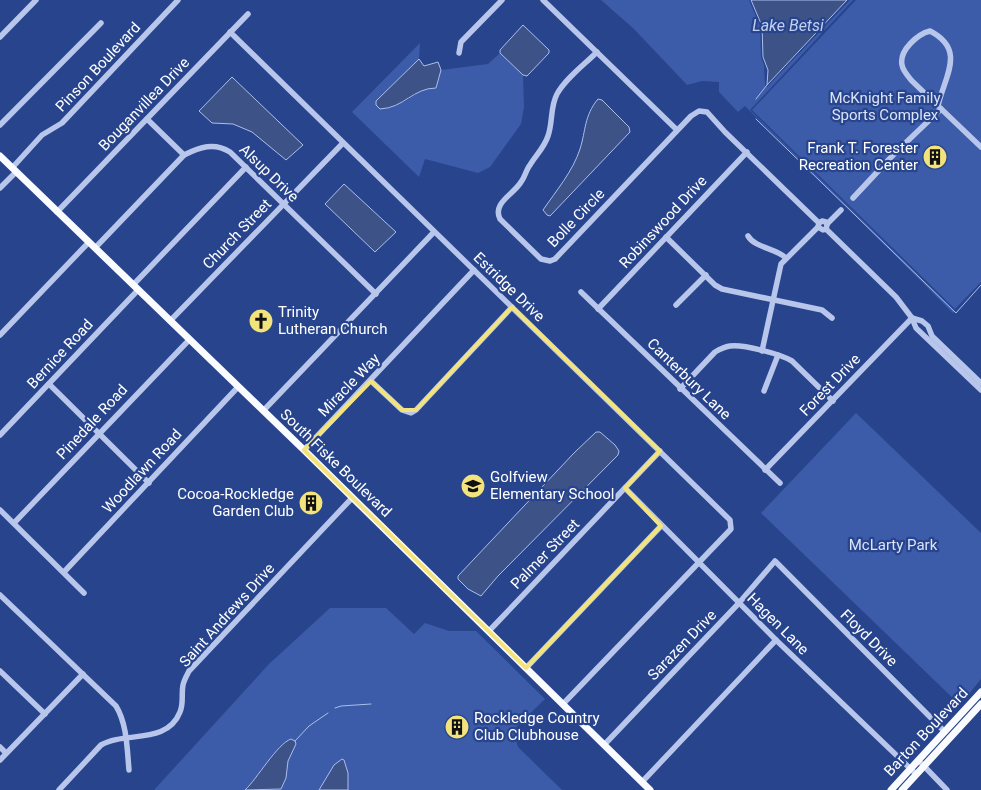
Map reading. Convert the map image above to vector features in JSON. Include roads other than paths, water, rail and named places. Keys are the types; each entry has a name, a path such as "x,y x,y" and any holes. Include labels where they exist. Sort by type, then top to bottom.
{"main road":[{"name":"South Fiske Boulevard","path":"0,156 304,450 650,790"},
{"name":"Barton Boulevard","path":"921,764 945,732 981,692"},
{"name":"Barton Boulevard","path":"891,790 914,771 981,704"},
{"name":"Barton Boulevard","path":"902,790 914,771"}],"street":[{"path":"0,37 36,0"},
{"name":"Pinson Boulevard","path":"0,188 42,135 62,123 178,0"},
{"path":"459,53 462,42 502,0"},
{"path":"544,0 677,130"},
{"name":"Bouganvillea Drive","path":"57,212 248,14"},
{"path":"0,125 100,23"},
{"path":"853,198 940,108 942,89 951,69 952,58 938,35 930,31 921,34 904,51 901,63 904,71 912,81 940,108 981,148"},
{"name":"Estridge Drive","path":"230,32 730,520 731,529 698,563"},
{"name":"Bolle Circle","path":"597,52 563,86 557,95 553,104 548,136 543,148 528,167 520,185 500,205 498,210 500,219 541,259 550,261 555,259 696,111 703,110 707,112 747,152"},
{"path":"147,119 184,155"},
{"name":"Church Street","path":"170,321 343,142"},
{"name":"Alsup Drive","path":"95,248 184,155 197,148 213,146 225,149 246,167 376,294"},
{"path":"747,152 819,225 821,230 841,210"},
{"name":"Robinswood Drive","path":"598,309 747,152"},
{"name":"Bernice Road","path":"0,435 49,384 246,167"},
{"path":"762,350 781,264 819,225"},
{"path":"826,226 896,297 912,318 916,328 981,390"},
{"path":"263,411 434,232"},
{"path":"748,236 751,241 778,252 786,258"},
{"path":"666,237 722,289 822,310 832,318"},
{"path":"0,334 89,242"},
{"name":"Miracle Way","path":"304,450 474,270"},
{"path":"676,305 706,275"},
{"name":"Canterbury Lane","path":"581,292 780,483"},
{"path":"371,381 402,410 410,413 416,410 512,307"},
{"path":"912,318 922,321 928,326 932,336 981,383"},
{"name":"Forest Drive","path":"765,470 912,318"},
{"name":"Pinedale Road","path":"14,524 189,340"},
{"path":"680,389 715,352 722,348 736,346 762,350 792,361 832,401"},
{"path":"764,391 778,355"},
{"path":"49,384 149,483"},
{"name":"Woodlawn Road","path":"64,572 238,387"},
{"name":"Palmer Street","path":"489,631 660,451"},
{"name":"Hagen Lane","path":"625,488 776,640 914,771"},
{"name":"Saint Andrews Drive","path":"60,790 101,745 109,740 157,733 175,721 181,711 183,685 189,671 352,498"},
{"path":"0,510 84,593"},
{"path":"526,668 662,526"},
{"name":"Sarazen Drive","path":"604,745 740,602 775,561"},
{"name":"Floyd Drive","path":"775,561 945,732"},
{"path":"563,704 698,563"},
{"path":"0,595 116,706 121,714 129,770"},
{"path":"642,782 776,640"},
{"path":"0,671 45,714"},
{"path":"0,760 83,674"},
{"path":"0,747 6,753"},
{"path":"921,764 947,790"}],"water":[{"name":"Lake Betsi","path":"751,0 847,0 767,85 768,70 763,57 762,26"},
{"path":"523,25 549,50 549,53 527,76 523,75 500,53 500,50"},
{"path":"419,59 424,66 438,62 441,70 436,88 421,91 396,105 380,109 376,105 376,101"},
{"path":"232,77 303,145 286,160 252,132 233,124 212,123 199,111"},
{"path":"598,99 602,100 629,127 630,132 550,216 547,215 543,210 564,181 577,157 590,111"},
{"path":"344,184 396,232 375,252 325,204"},
{"path":"596,432 600,432 615,445 619,451 618,455 498,576 481,596 468,589 458,579 458,576"},
{"path":"291,739 296,744 288,761 286,778 281,789 245,790 273,754 285,742"},
{"path":"342,759 348,773 348,790 319,790 334,765"}],"waterway":[{"path":"756,99 767,85"},
{"path":"756,119 956,313 981,285"},
{"path":"335,708 371,704"},
{"path":"295,741 309,726 328,713"}],"place":[{"name":"Frank T. Forester Recreation Center","path":"935,157"},
{"name":"Trinity Lutheran Church","path":"261,321"},
{"name":"Golfview Elementary School","path":"473,486"},
{"name":"Cocoa-Rockledge Garden Club","path":"311,503"},
{"name":"Rockledge Country Club Clubhouse","path":"457,727"}],"park label":[{"name":"McKnight Family Sports Complex","path":"885,106"},
{"name":"McLarty Park","path":"893,545"}]}
